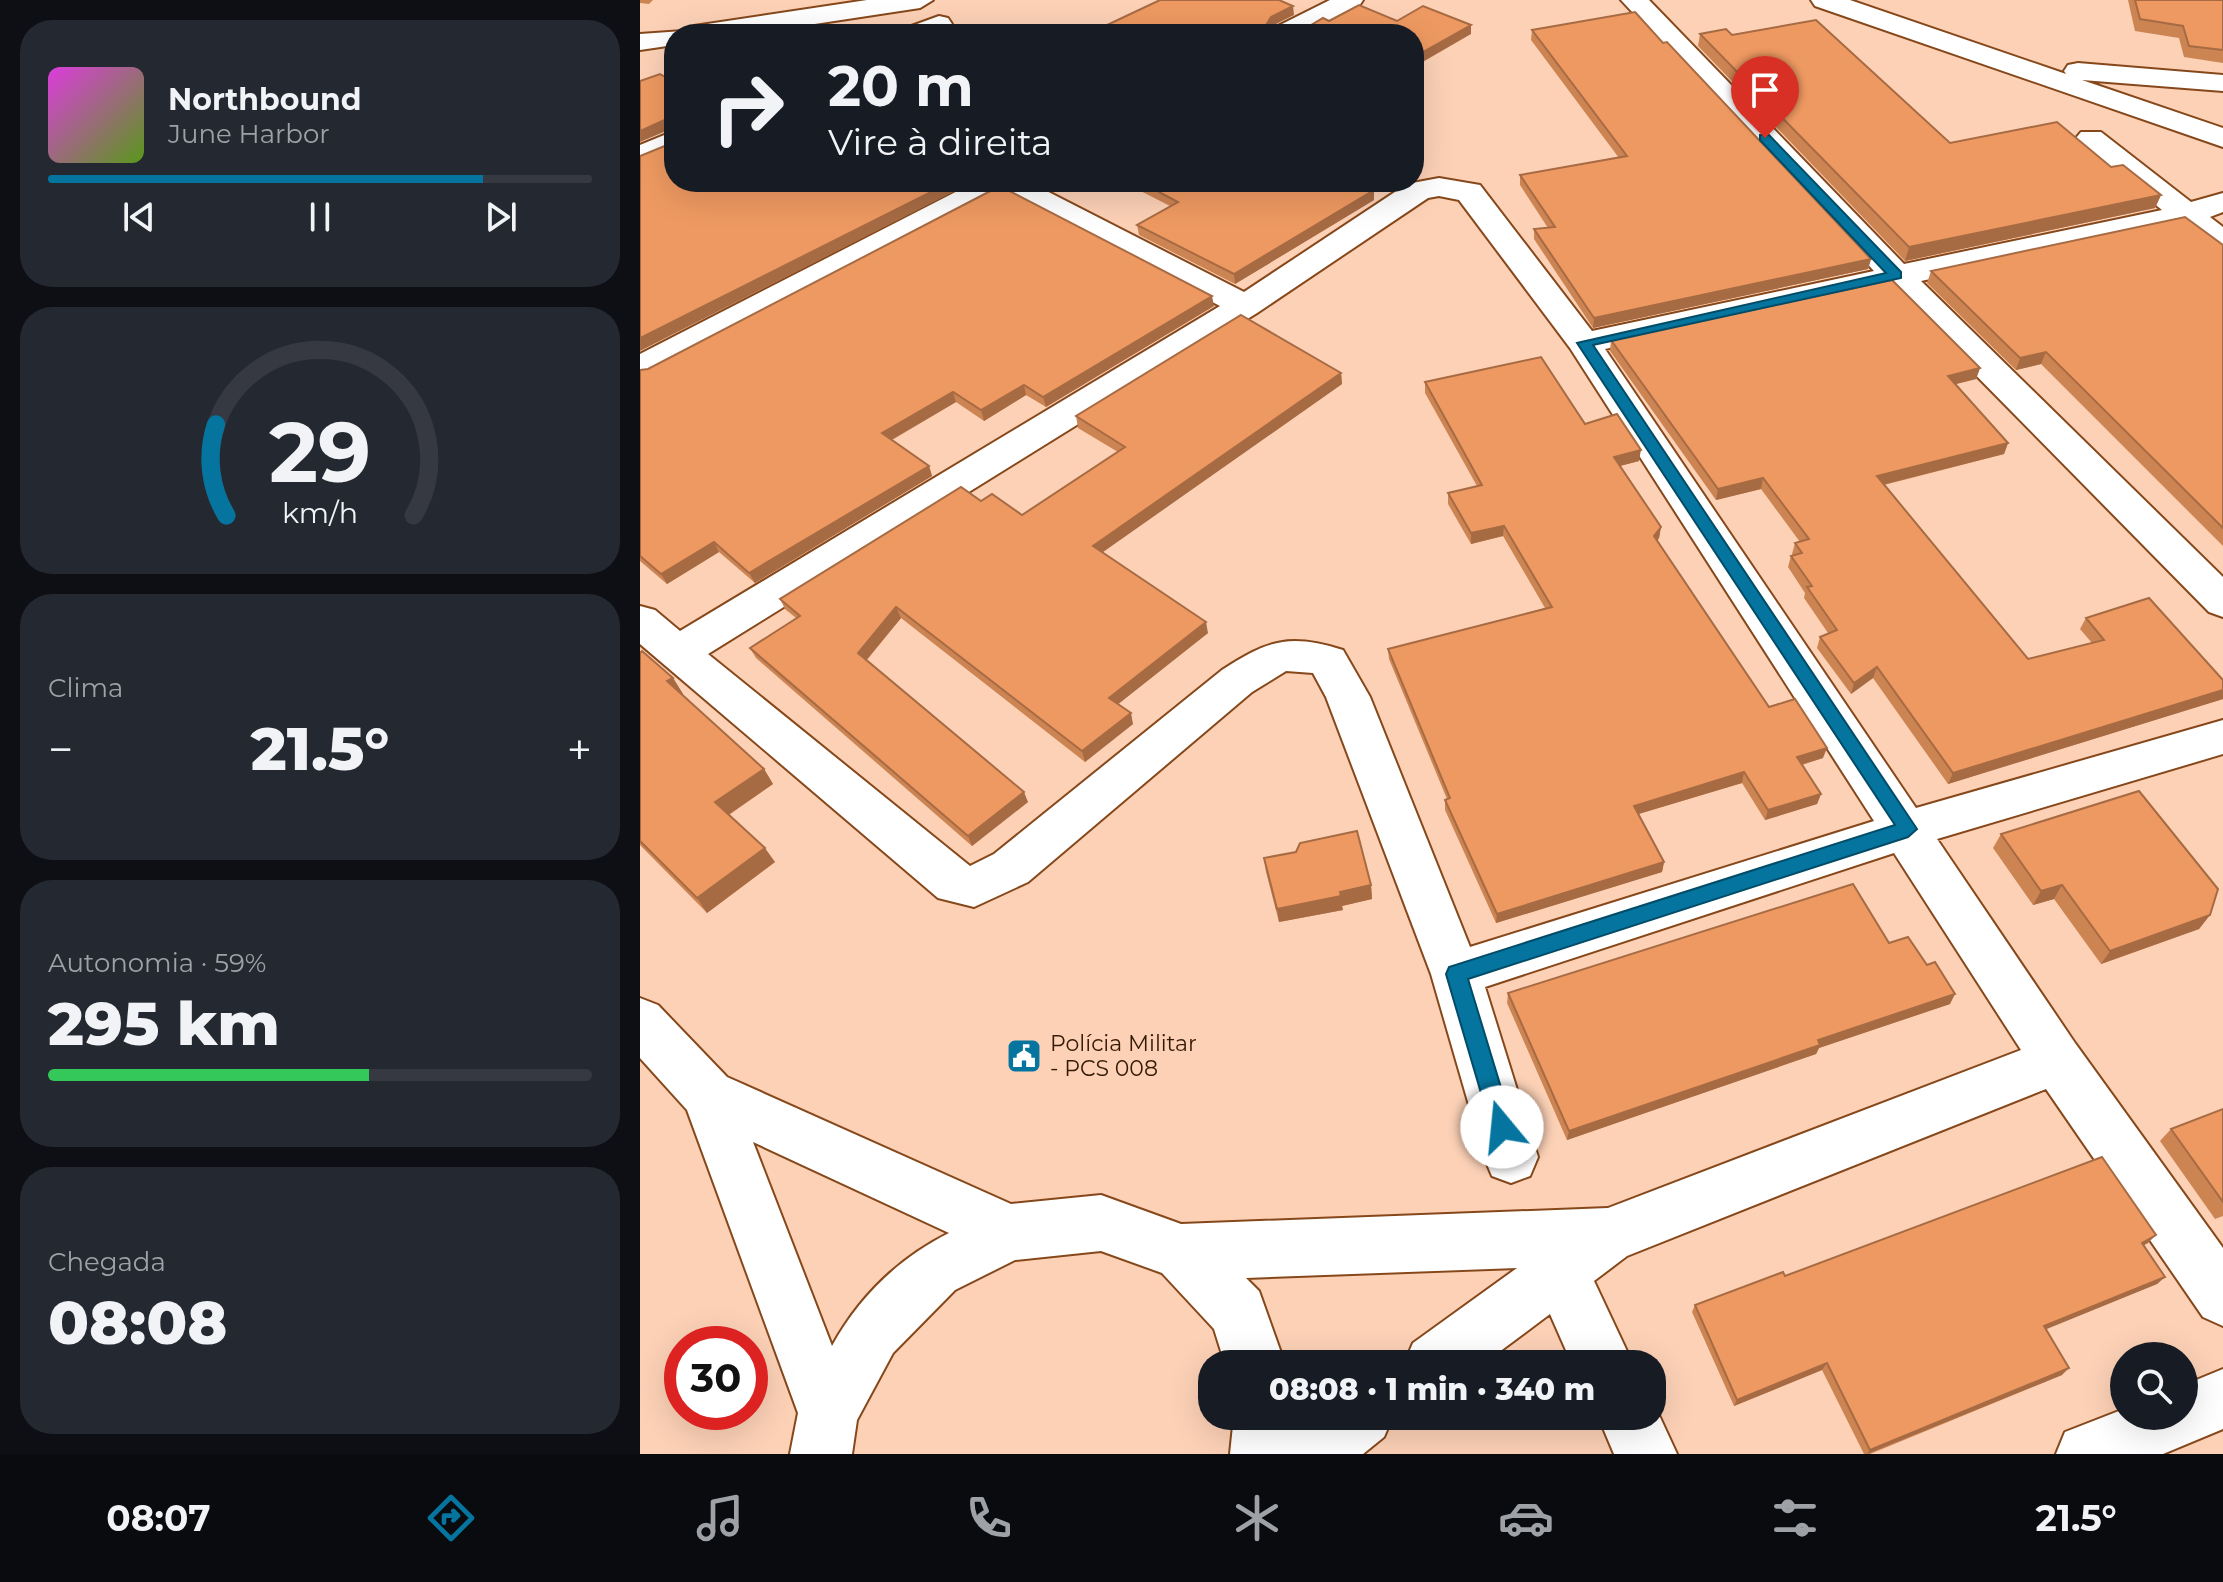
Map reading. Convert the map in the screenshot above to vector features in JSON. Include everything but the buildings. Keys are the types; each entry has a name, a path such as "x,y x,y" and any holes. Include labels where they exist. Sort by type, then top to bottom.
{"street":[{"path":"760,24 920,0"},
{"path":"1303,24 1350,0"},
{"path":"1634,0 1896,275 2223,602"},
{"path":"1824,0 2223,138"},
{"path":"640,42 664,38"},
{"path":"2021,68 2223,83"},
{"path":"2091,138 2223,243"},
{"path":"640,156 664,145"},
{"path":"1424,191 1439,187 1469,192 1584,343 1908,829 2057,1060 2223,1297"},
{"path":"640,368 980,192"},
{"path":"1024,192 1245,306"},
{"path":"676,653 1245,306 1406,196 1421,192"},
{"path":"1584,343 2187,214 2223,202"},
{"path":"640,621 955,884 974,887 1011,868 1237,681 1277,656 1299,652 1328,661 1348,697 1456,974 1511,1157"},
{"path":"1456,974 1908,829 2223,737"},
{"path":"640,1021 708,1095 1010,1232"},
{"path":"824,1434 872,1332 935,1270 1010,1232 1101,1223 1181,1252 1552,1255 1608,1236 2057,1060"},
{"path":"708,1095 824,1434"},
{"path":"1181,1252 1238,1312 1250,1350"},
{"path":"1449,1350 1552,1255"},
{"path":"1552,1255 1596,1350"},
{"path":"2198,1410 2223,1399"},
{"path":"1261,1454 1263,1430"},
{"path":"1312,1454 1344,1430"},
{"path":"1635,1430 1646,1454"},
{"path":"2087,1454 2148,1430"}],"place":[{"name":"Polícia Militar - PCS 008","path":"1024,1056"}],"route":[{"path":"1502,1127 1456,974 1908,829 1584,343 1896,275 1765,138"}]}
